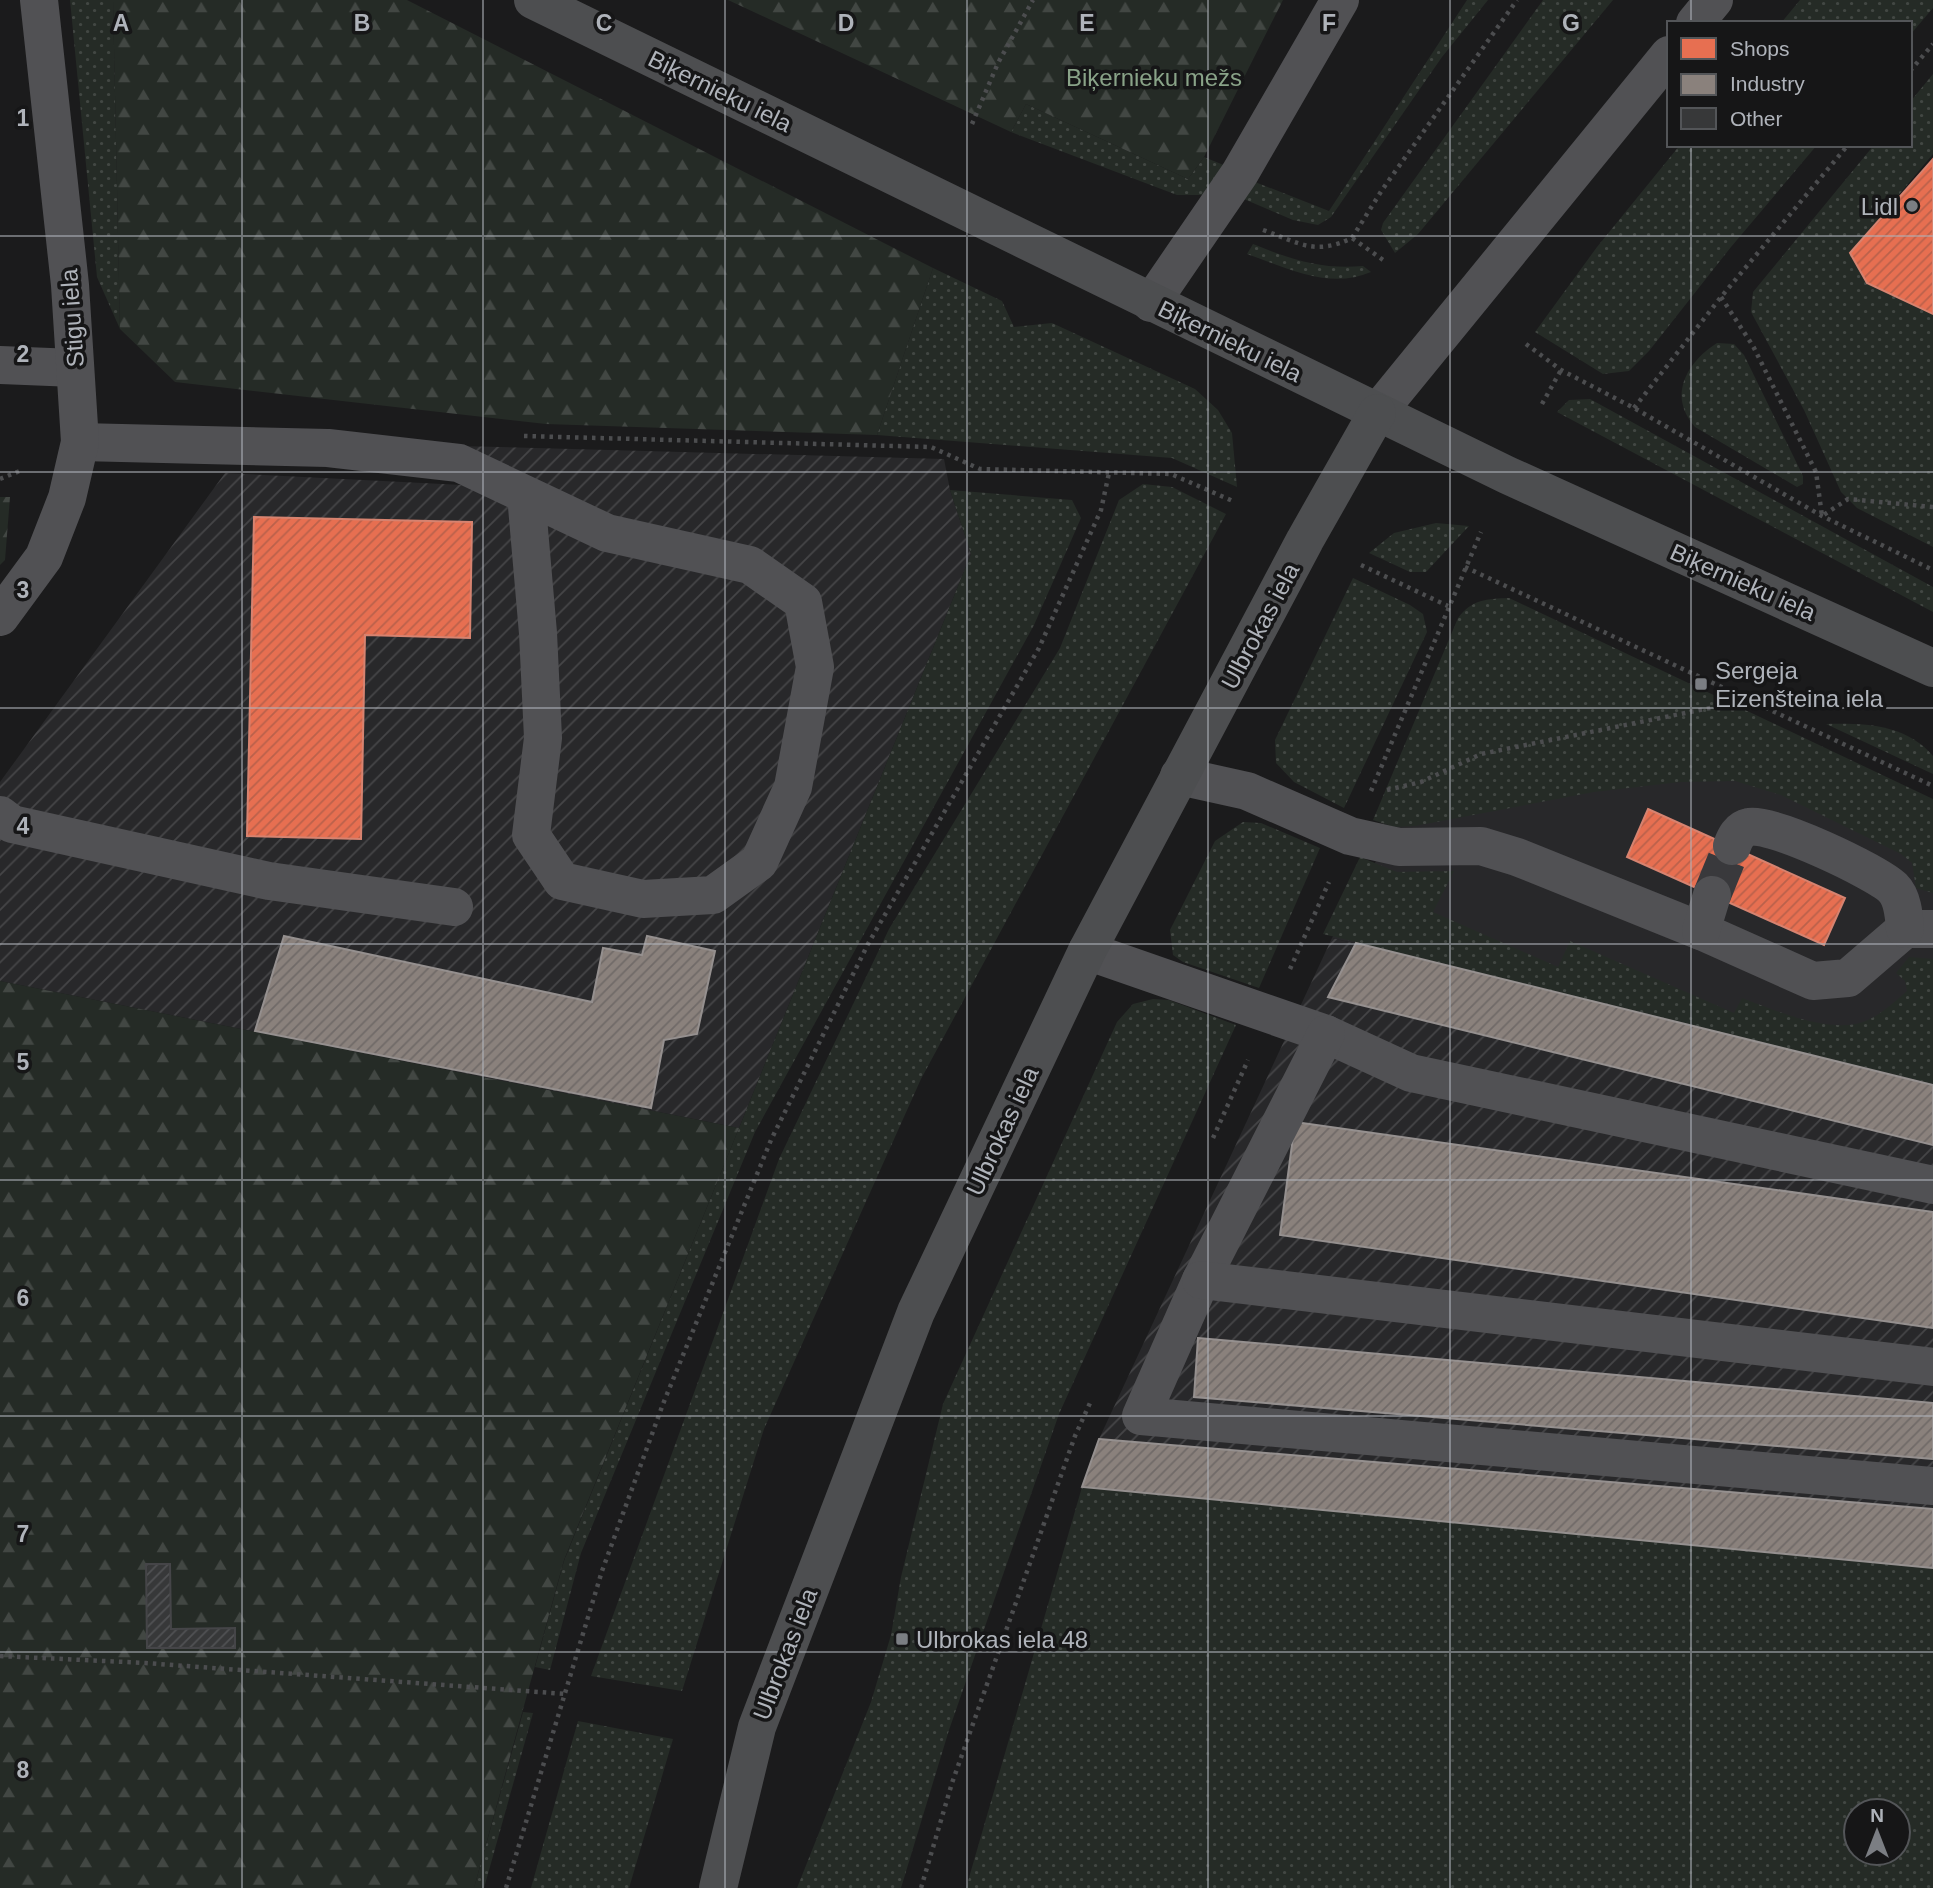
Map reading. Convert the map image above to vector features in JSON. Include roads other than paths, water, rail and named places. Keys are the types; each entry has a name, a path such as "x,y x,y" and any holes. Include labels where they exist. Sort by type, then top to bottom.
{"main road":[{"name":"Biķernieku iela","path":"533,0 1377,413 1556,498 1933,668"},
{"name":"Ulbrokas iela","path":"718,1888 757,1727 916,1312 1087,951 1305,540 1377,413"}],"street":[{"name":"Stigu iela","path":"0,617 44,557 67,498 80,442 70,285 39,0"},
{"path":"1151,303 1240,173 1340,0"},
{"path":"1697,21 1714,0"},
{"path":"1377,413 1667,57"},
{"path":"0,365 75,368"},
{"path":"80,442 328,448 459,463 607,533 750,565 803,602 815,667 793,787 760,862 713,895 643,899 562,881 530,835 543,738 538,633 526,495"},
{"path":"1180,776 1247,791 1350,836 1399,847 1441,844 1493,850 1701,931 1813,981 1848,978 1919,929 1904,911 1895,890 1880,877 1769,827 1746,827 1737,835 1732,846"},
{"path":"0,815 12,824 269,881 454,907"},
{"path":"1701,931 1712,895"},
{"path":"1087,951 1326,1034 1411,1073 1933,1185"},
{"path":"1326,1034 1201,1280 1141,1416 1933,1486"},
{"path":"1201,1280 1933,1367"}],"tunnel":[{"path":"1712,895 1732,846"}],"place":[{"name":"Lidl","path":"1912,206"},
{"name":"Sergeja Eizenšteina iela","path":"1701,684"},
{"name":"Ulbrokas iela 48","path":"902,1639"}],"park label":[{"name":"Biķernieku mežs","path":"1154,77"}]}
